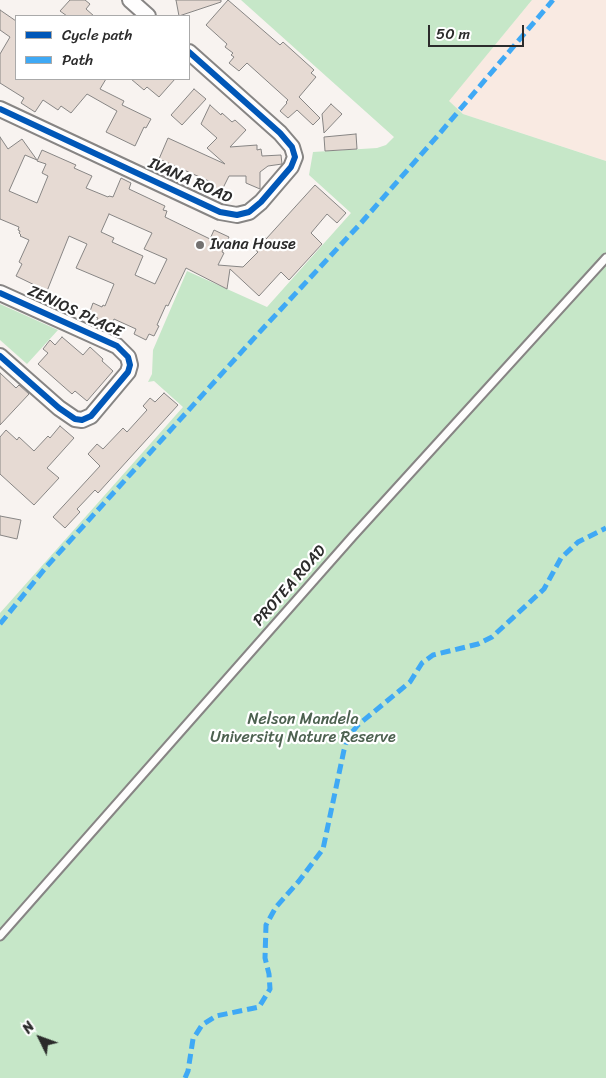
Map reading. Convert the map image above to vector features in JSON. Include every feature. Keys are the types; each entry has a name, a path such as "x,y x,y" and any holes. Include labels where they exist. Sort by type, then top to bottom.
{"street":[{"path":"130,0 147,15"},
{"name":"IVANA ROAD","path":"0,109 220,212 237,215 249,212 291,167 294,158 292,147 280,133 190,53"},
{"name":"ZENIOS PLACE","path":"0,293 117,346 128,357 130,365 128,372 91,416 82,420 75,419 66,414 0,356"}],"lane":[{"name":"PROTEA ROAD","path":"0,936 353,536 606,258"}],"shaded area":[{"path":"532,0 606,0 606,161 463,114 448,101"}],"green space":[{"name":"Nelson Mandela University Nature Reserve","path":"241,0 532,0 449,101 463,114 606,161 606,1078 0,1078 0,613 183,407 154,381 148,382 152,374 153,350 187,271 267,307 351,213 309,175 313,152 377,148 386,145 394,137"},
{"path":"0,304 58,330 27,364 0,340"}],"building":[{"path":"70,0 85,0 90,4 86,9 93,15 66,15 60,11"},
{"path":"176,0 221,0 221,2 179,15"},
{"path":"228,0 280,45 283,42 314,70 311,73 316,77 299,97 320,118 313,125 297,110 288,118 280,111 288,100 247,63 239,71 229,63 234,57 231,55 233,53 225,47 227,44 206,25"},
{"path":"0,10 15,20 15,80 105,80 100,89 124,101 122,105 151,119 146,128 144,127 135,146 106,132 117,111 87,94 71,113 61,106 58,110 43,100 35,112 21,103 24,98 0,83 0,54 10,37 0,30"},
{"path":"132,80 174,80 159,97 147,87 144,90"},
{"path":"194,89 206,99 182,125 171,115"},
{"path":"331,104 342,114 324,133 322,114"},
{"path":"210,105 232,122 235,120 246,130 230,147 257,145 257,150 261,149 262,156 281,155 282,164 268,166 260,172 260,189 246,183 246,176 229,176 220,194 208,189 211,182 159,159 168,138 225,164 207,148 217,138 201,124"},
{"path":"356,134 357,149 325,151 324,137"},
{"path":"0,137 8,149 22,139 37,160 25,155 9,191 37,203 48,176 42,173 46,164 37,161 42,150 76,165 74,168 92,176 86,188 108,197 113,197 121,178 131,183 129,189 165,206 163,210 167,211 165,217 210,239 214,230 229,237 218,265 243,267 258,252 254,249 265,237 266,239 315,185 346,213 337,223 327,214 311,233 322,244 289,280 281,272 259,296 230,269 227,289 186,268 168,306 166,305 154,336 149,334 146,340 134,334 136,329 114,319 111,326 89,314 93,303 102,307 103,305 105,306 114,284 76,268 87,244 69,236 47,291 16,276 22,264 19,262 29,240 20,236 19,227 0,219","holes":["109,214 152,233 144,249 167,259 155,284 135,275 143,256 112,242 114,238 101,232"]},
{"path":"62,337 83,355 90,347 113,371 87,401 75,391 72,394 38,364 48,353 43,349 50,340 55,345"},
{"path":"0,373 16,388 19,385 29,394 0,425"},
{"path":"164,393 178,405 98,493 95,490 77,509 80,512 65,528 53,517 100,466 88,454 97,444 103,449 123,428 127,432 147,410 143,406 150,398 155,402"},
{"path":"60,426 74,438 47,468 59,478 34,505 0,474 0,437 6,430 17,440 19,437 34,451 48,436 50,438"},
{"path":"0,516 21,520 17,539 0,535"}],"marked path":[{"path":"0,624 47,566 361,223 553,0"},
{"path":"185,1078 188,1071 193,1039 202,1025 216,1016 259,1007 270,989 265,958 266,925 276,907 299,881 323,849 348,737 358,725 410,682 422,663 433,655 478,644 492,637 544,589 561,558 578,542 606,528"}],"cycle path":[{"path":"0,109 220,212 237,215 249,212 261,202 291,167 295,157 292,147 280,133 190,53"},
{"path":"0,293 117,346 128,357 130,365 128,372 91,416 82,420 75,419 59,408 0,356"}],"place":[{"name":"Ivana House","path":"200,245"}]}
